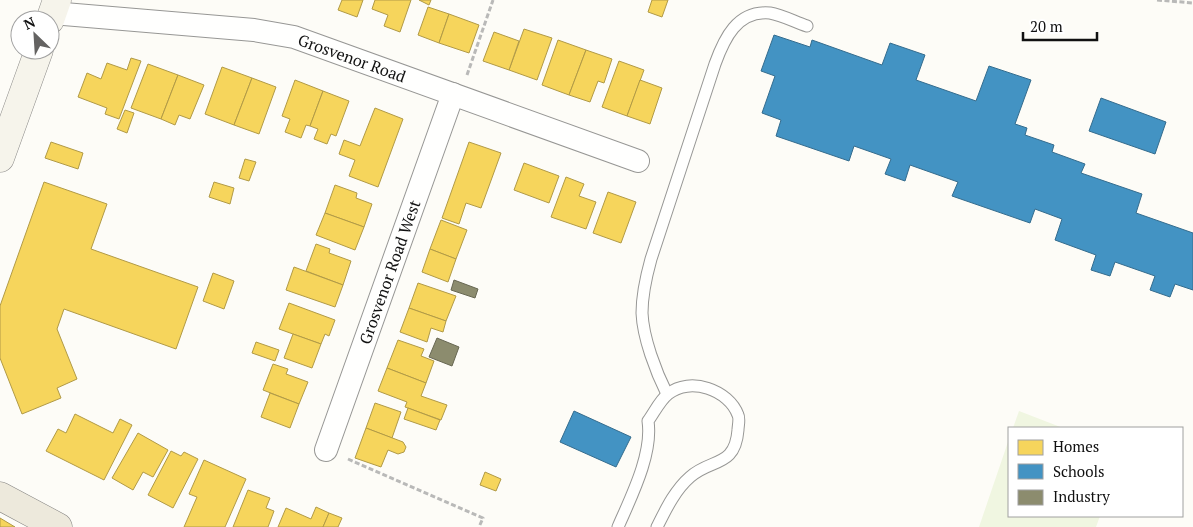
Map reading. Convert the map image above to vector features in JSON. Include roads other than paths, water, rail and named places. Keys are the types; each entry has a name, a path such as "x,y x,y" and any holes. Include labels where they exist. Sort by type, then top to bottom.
{"main road":[{"path":"0,158 35,60"},
{"path":"0,496 58,527"}],"street":[{"name":"Grosvenor Road","path":"60,12 254,30 294,37 638,161"},
{"name":"Grosvenor Road West","path":"326,450 456,96"}],"lane":[{"path":"667,394 657,374 648,343 642,314 643,290 651,259 715,64 726,36 744,19 770,14 807,26"},
{"path":"618,527 636,486 650,435 648,421 667,394 678,389 698,386 724,394 739,416 737,446 720,463 691,476 675,494 657,527"}]}
